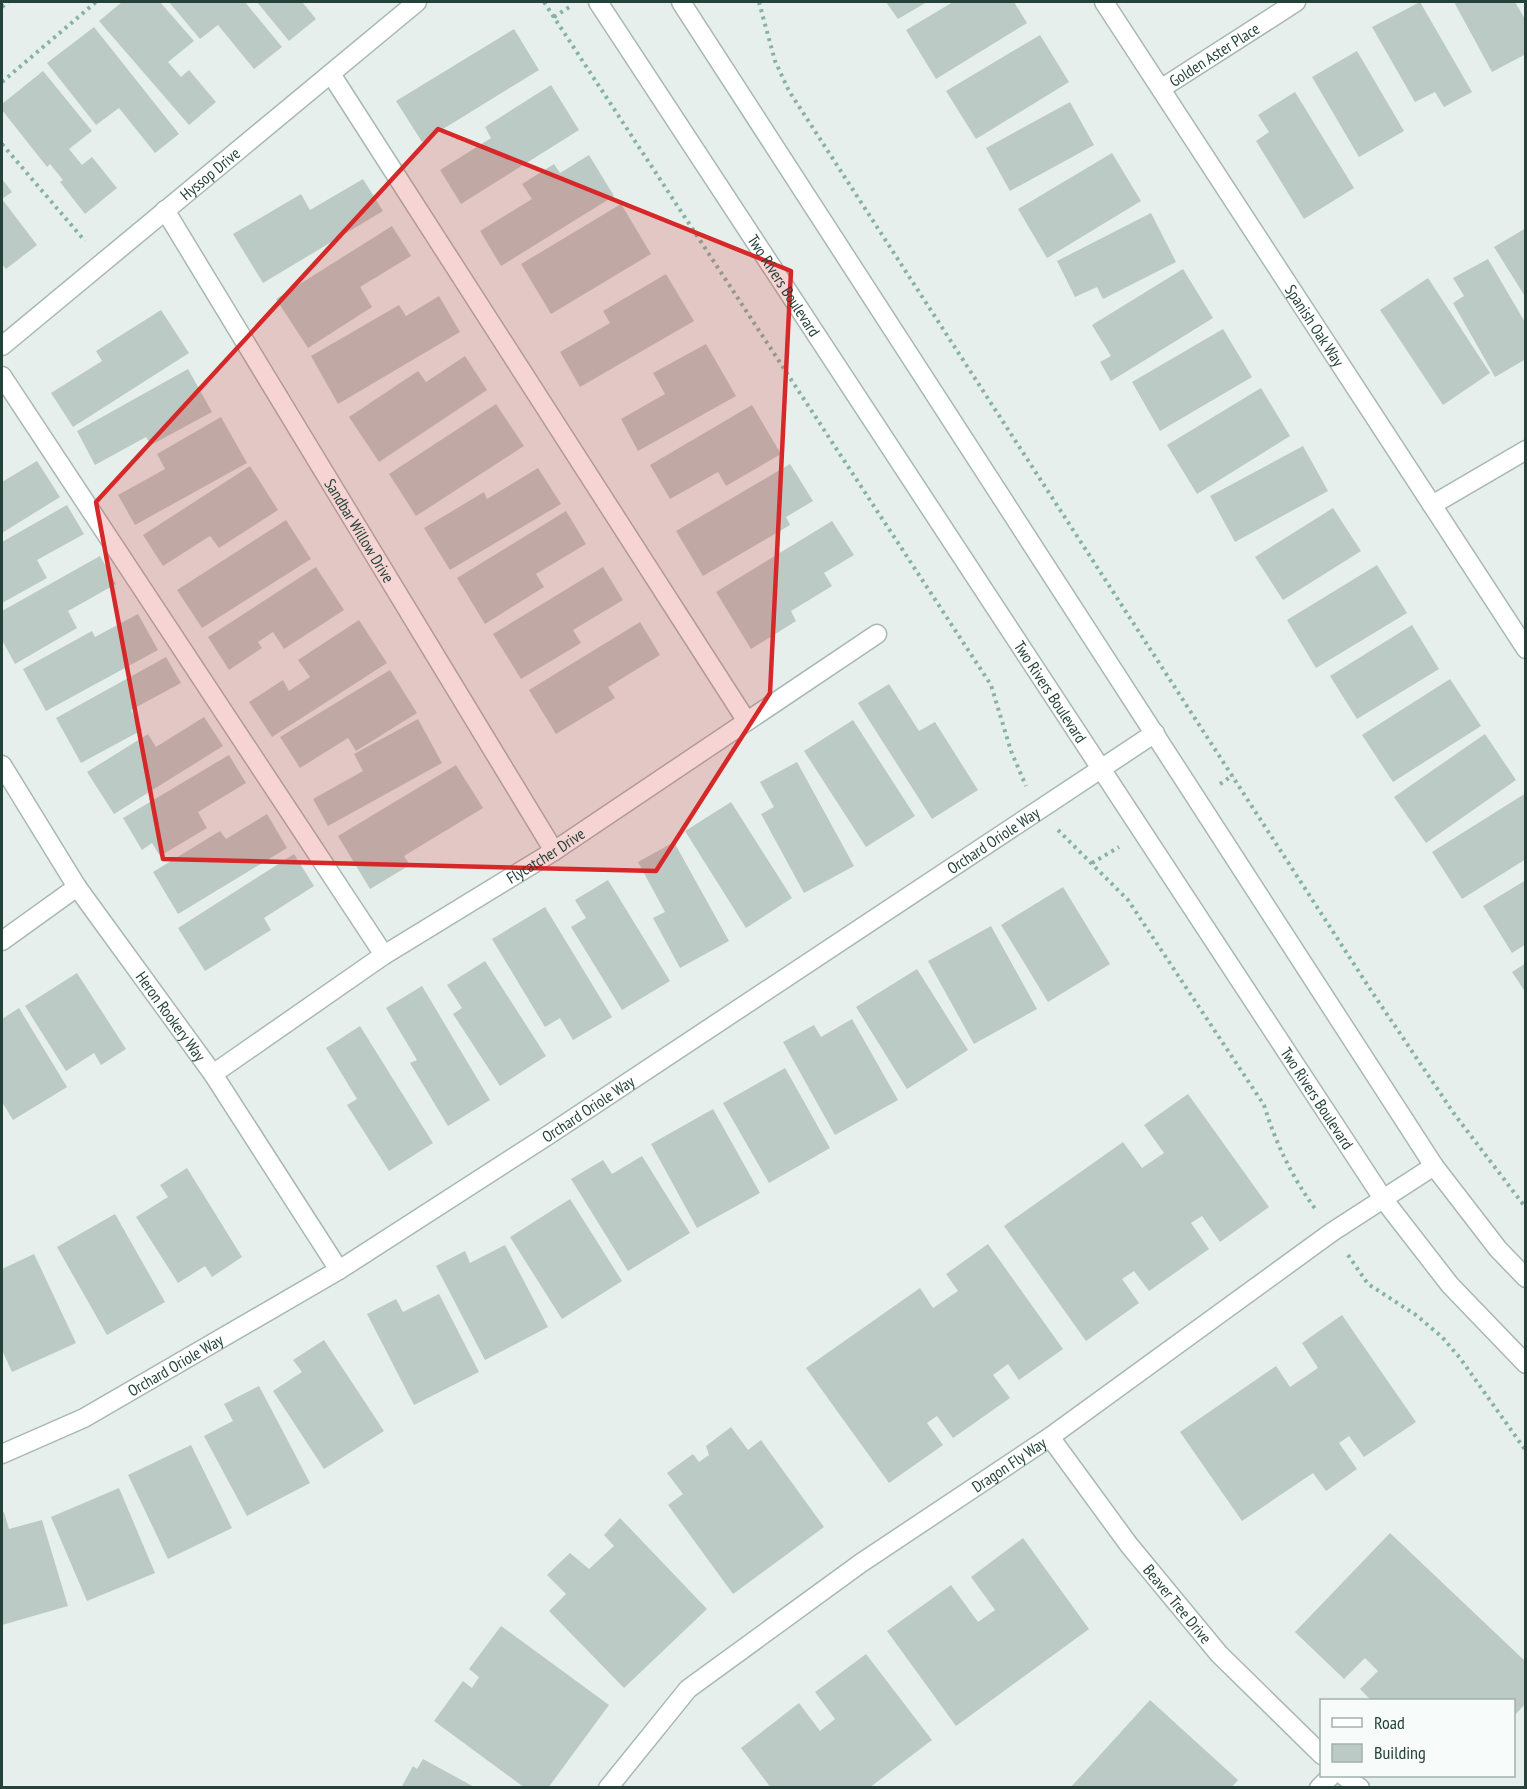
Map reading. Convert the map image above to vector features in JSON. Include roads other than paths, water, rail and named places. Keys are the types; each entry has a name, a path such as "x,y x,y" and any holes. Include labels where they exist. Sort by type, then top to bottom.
{"street":[{"name":"Hyssop Drive","path":"2,346 417,2"},
{"name":"Two Rivers Boulevard","path":"598,2 1384,1200 1450,1285 1526,1364"},
{"path":"681,2 1434,1166 1498,1249 1526,1278"},
{"name":"Spanish Oak Way","path":"1104,2 1526,648"},
{"name":"Golden Aster Place","path":"1162,88 1296,2"},
{"path":"331,74 746,720"},
{"name":"Sandbar Willow Drive","path":"165,210 554,851"},
{"path":"2,376 384,955"},
{"path":"1432,505 1526,450"},
{"name":"Flycatcher Drive","path":"213,1074 384,955 554,851 877,634"},
{"name":"Orchard Oriole Way","path":"2,1454 84,1419 339,1270 550,1134 1155,733"},
{"name":"Heron Rookery Way","path":"2,765 77,887 213,1074 339,1270"},
{"path":"2,941 77,887"},
{"name":"Dragon Fly Way","path":"608,1788 688,1689 861,1563 1050,1437 1332,1232 1434,1166"},
{"name":"Beaver Tree Drive","path":"1050,1437 1129,1545 1220,1654 1320,1753"},
{"path":"1319,1788 1330,1777"},
{"path":"1345,1777 1360,1788"}]}
